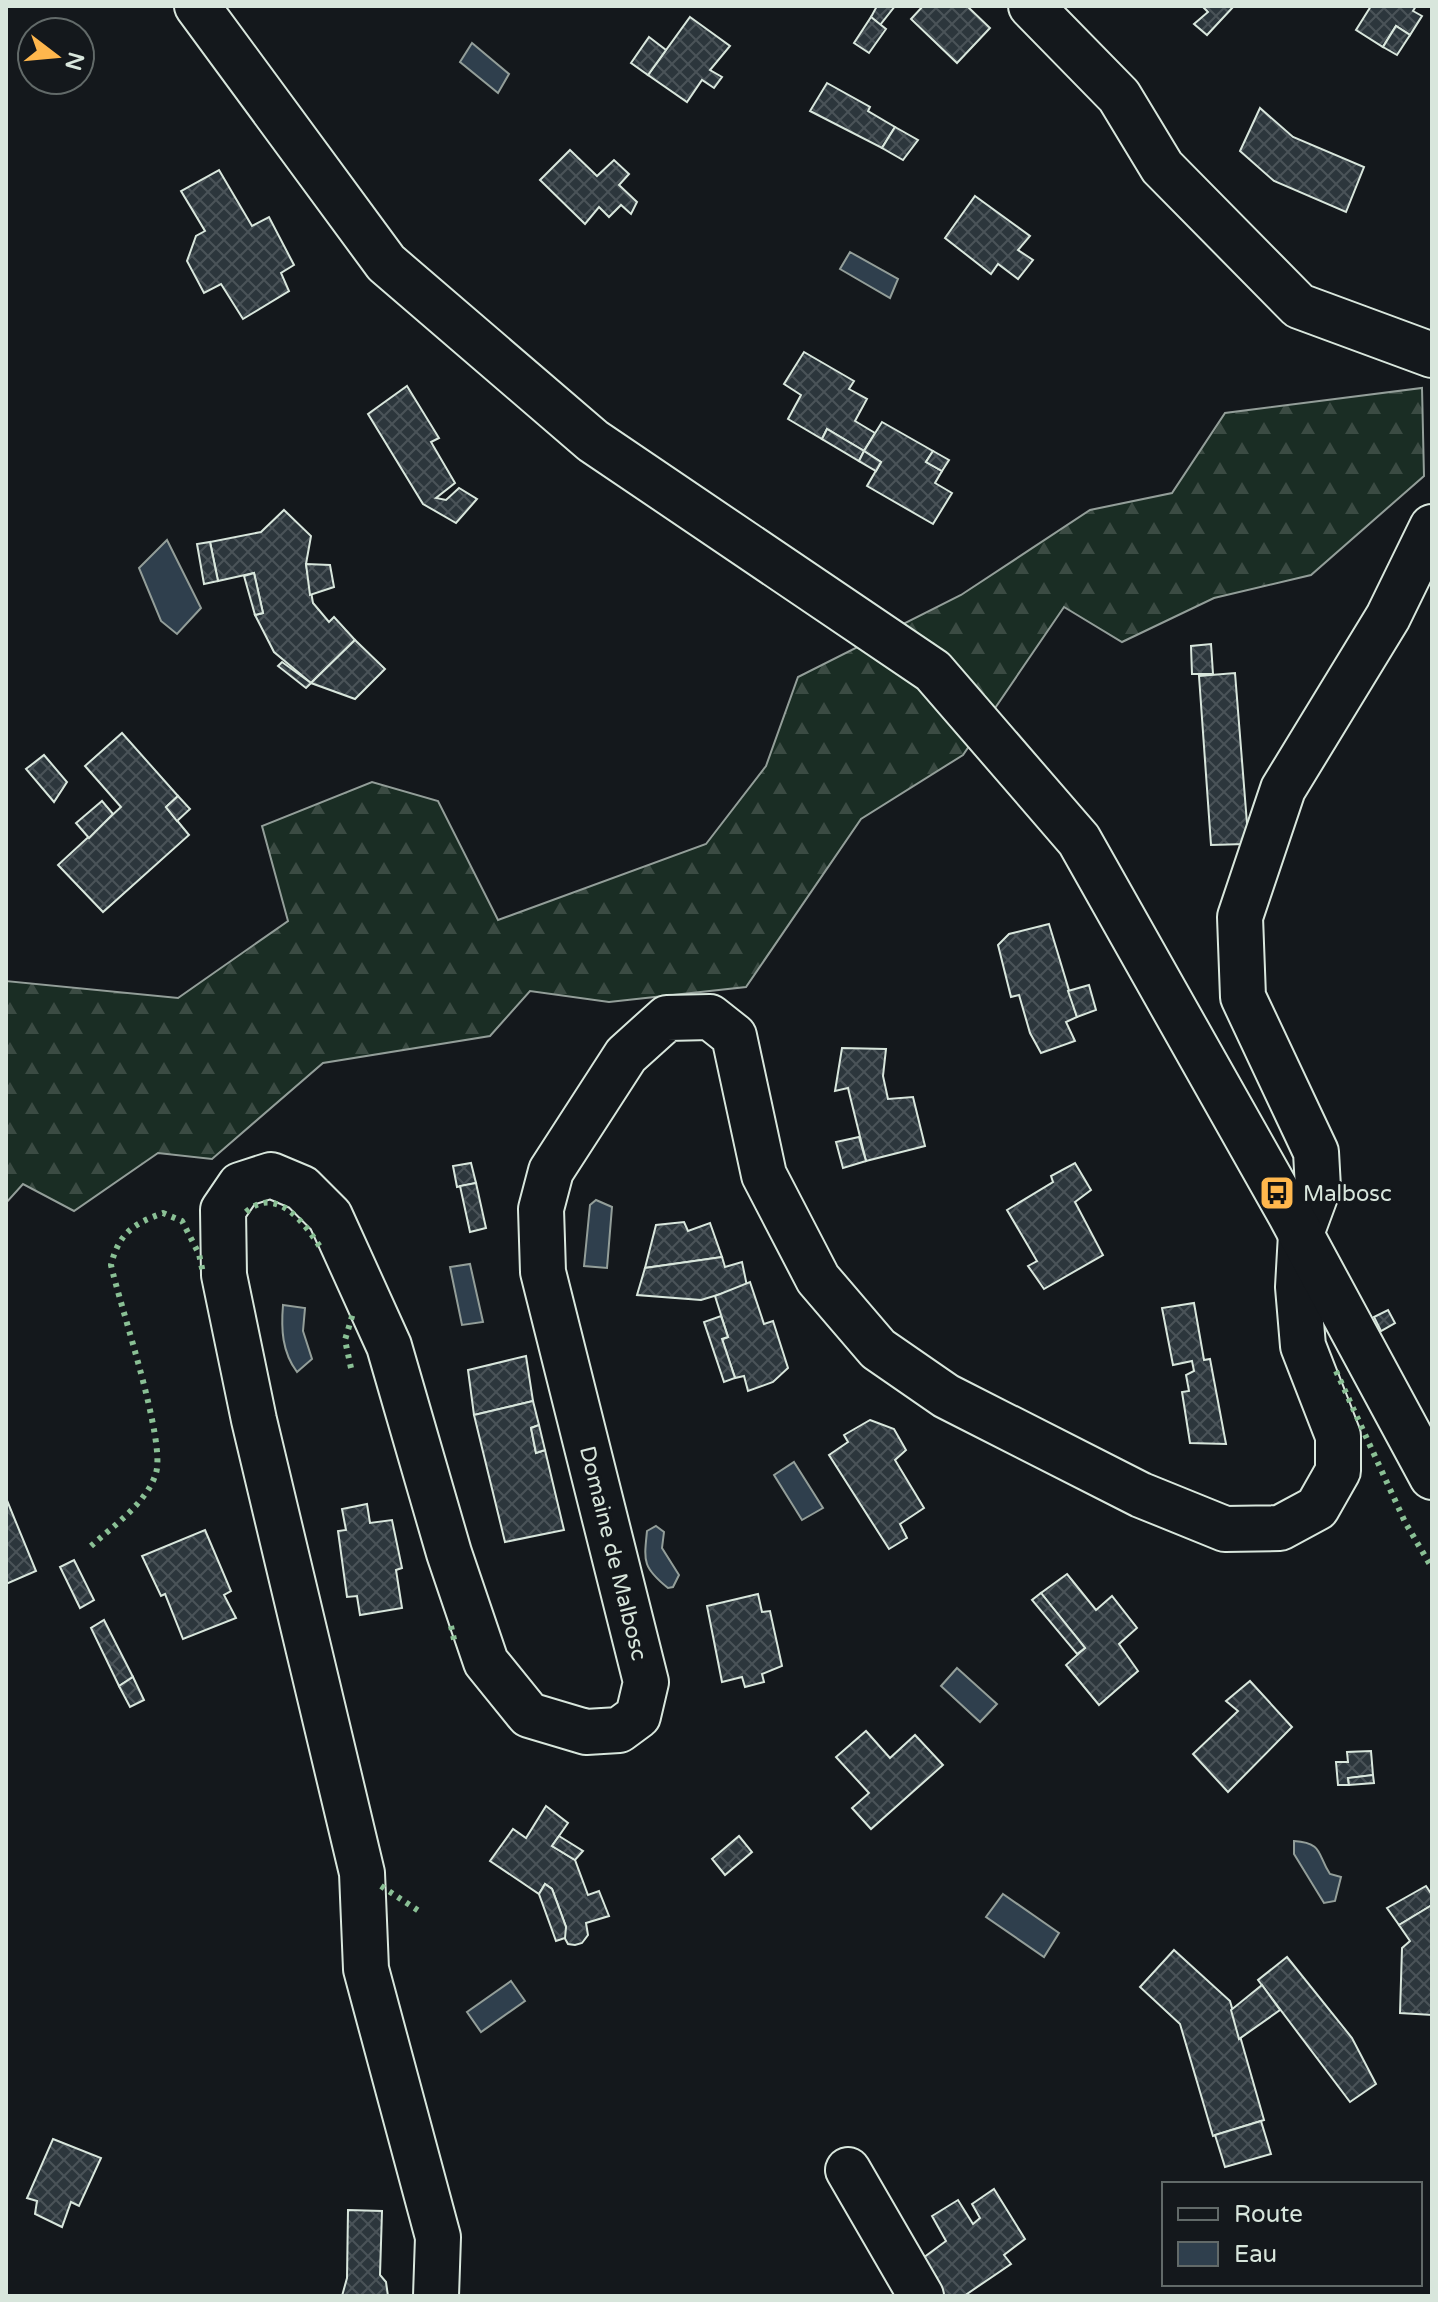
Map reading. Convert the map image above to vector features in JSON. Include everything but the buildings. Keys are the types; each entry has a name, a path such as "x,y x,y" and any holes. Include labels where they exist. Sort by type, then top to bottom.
{"main road":[{"path":"197,6 386,263 593,441 933,671 1079,840 1301,1234 1432,1477"},
{"path":"1031,6 1119,96 1162,167 1299,306 1432,355"},
{"name":"Domaine de Malbosc","path":"436,2296 438,2237 366,1969 362,1873 254,1420 224,1275 223,1210 240,1185 271,1175 302,1188 330,1216 389,1346 449,1553 486,1662 529,1715 586,1732 619,1730 638,1716 646,1682 543,1272 541,1209 551,1171 626,1055 667,1018 710,1017 734,1036 764,1175 818,1279 878,1349 946,1396 1141,1495 1225,1529 1280,1528 1317,1508 1338,1471 1338,1436 1303,1346 1298,1287 1301,1234 1318,1188 1316,1152 1243,997 1240,917 1283,789 1388,617 1432,527"},
{"path":"848,2170 921,2296"}],"green space":[{"path":"1422,388 1424,476 1311,575 1214,598 1122,642 1064,607 963,755 861,819 746,987 609,1002 530,991 490,1036 323,1063 212,1159 158,1153 74,1211 23,1184 6,1203 6,981 178,998 288,921 262,826 372,782 438,801 498,920 706,844 766,766 798,677 961,595 1090,510 1172,493 1225,413"}],"water":[{"path":"472,43 509,74 498,93 460,62"},
{"path":"850,252 898,279 890,298 840,269"},
{"path":"167,540 201,608 177,634 161,621 139,568"},
{"path":"596,1200 612,1207 607,1268 584,1266 590,1205"},
{"path":"470,1264 483,1322 462,1325 450,1267"},
{"path":"283,1305 305,1308 303,1331 312,1359 297,1372 284,1340"},
{"path":"794,1462 823,1508 802,1520 774,1475"},
{"path":"656,1526 664,1532 662,1548 679,1575 673,1587 668,1588 660,1581 647,1563 647,1531"},
{"path":"957,1668 997,1704 980,1722 941,1686"},
{"path":"1294,1841 1315,1847 1330,1874 1341,1877 1335,1901 1324,1903 1294,1854"},
{"path":"1003,1894 1059,1933 1044,1957 986,1917"},
{"path":"511,1981 525,2001 481,2032 467,2012"}],"hedge":[{"path":"246,1212 258,1205 279,1205 299,1220 322,1250"},
{"path":"91,1546 137,1504 156,1473 157,1456 149,1403 111,1265 114,1254 129,1231 163,1213 182,1221 199,1254 203,1273"},
{"path":"351,1368 345,1340 353,1313"},
{"path":"1336,1371 1405,1522 1432,1568"},
{"path":"451,1626 455,1644"},
{"path":"381,1886 422,1913"}],"place":[{"name":"Malbosc","path":"1277,1193"}]}
